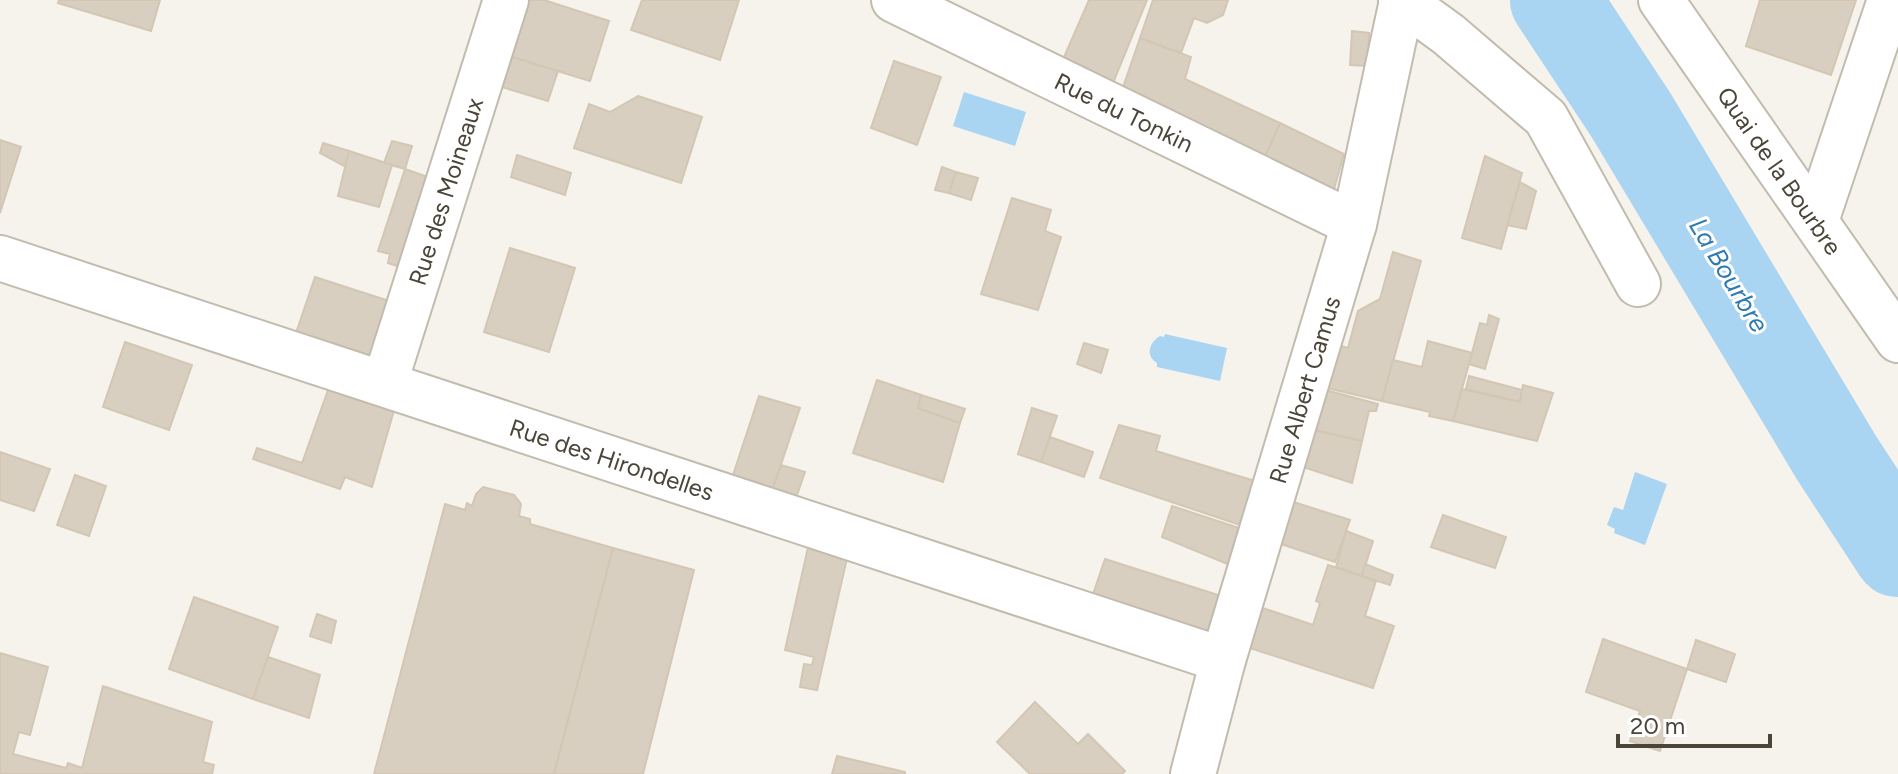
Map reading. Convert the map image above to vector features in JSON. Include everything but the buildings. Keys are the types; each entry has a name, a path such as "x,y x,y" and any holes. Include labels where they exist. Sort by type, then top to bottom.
{"street":[{"name":"Rue des Moineaux","path":"385,382 506,0"},
{"name":"Rue du Tonkin","path":"894,0 1354,224"},
{"name":"Rue Albert Camus","path":"1193,774 1223,660 1354,224 1401,0"},
{"path":"1401,0 1448,34 1546,118 1638,284"},
{"name":"Quai de la Bourbre","path":"1661,0 1898,340"},
{"path":"1816,221 1890,0"},
{"name":"Rue des Hirondelles","path":"0,258 385,382 1223,660"}],"water":[{"path":"964,92 1026,112 1015,146 953,126"},
{"path":"1165,334 1227,348 1220,381 1157,367 1150,349 1156,339"},
{"path":"1635,472 1667,484 1645,545 1614,533 1615,529 1607,525 1614,507 1623,510"}],"waterway":[{"name":"La Bourbre","path":"1555,0 1631,115 1836,457 1898,552"}]}
